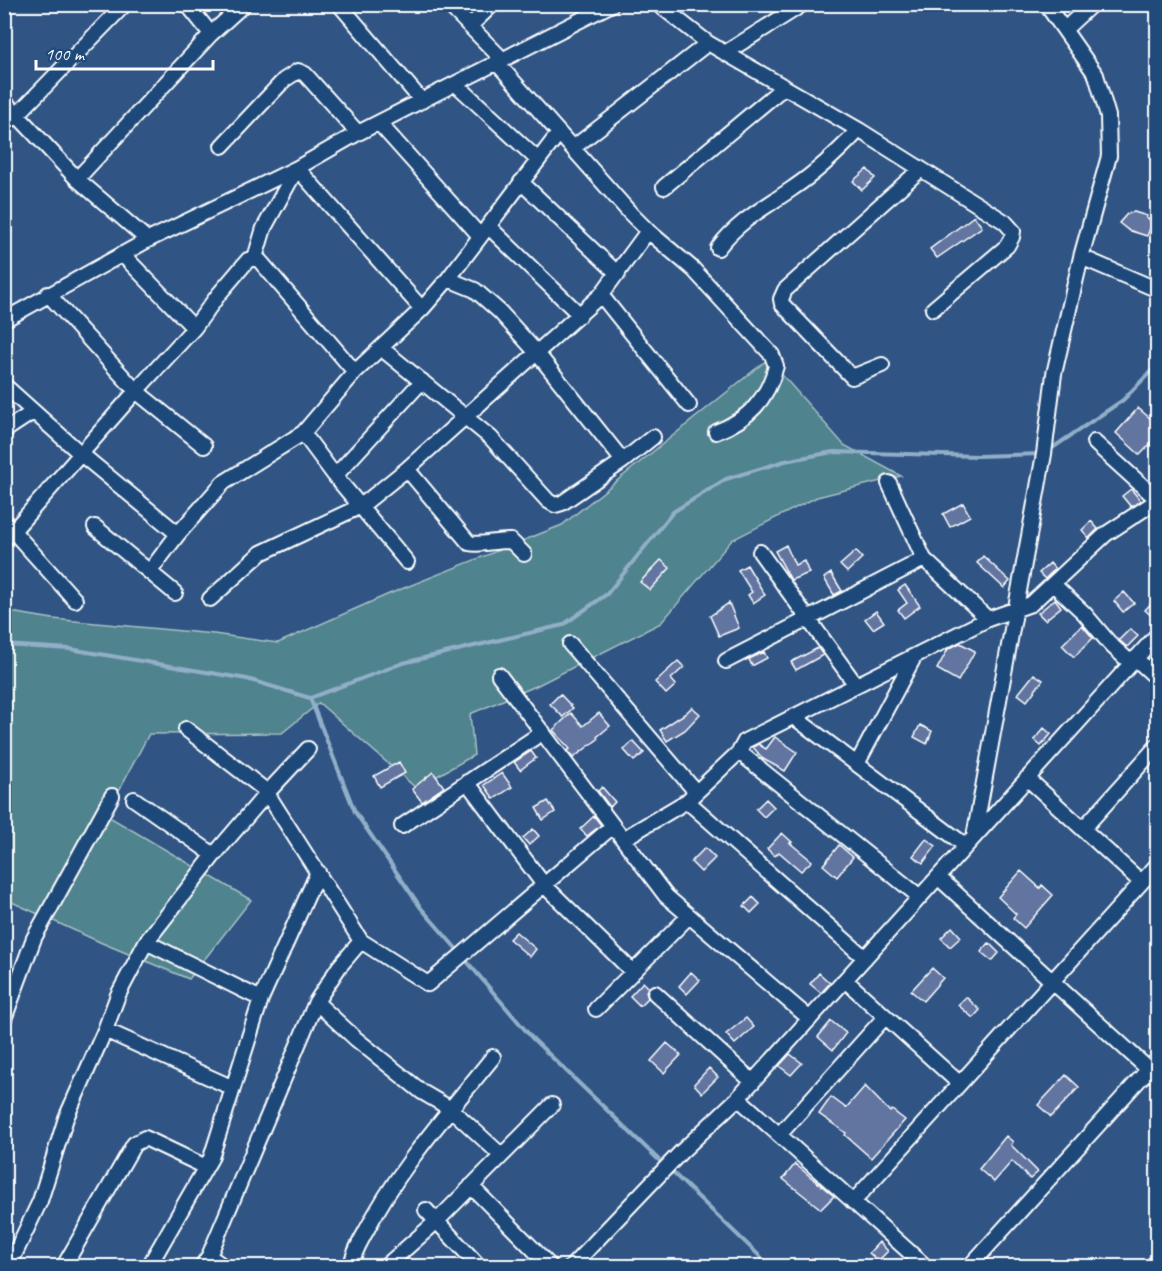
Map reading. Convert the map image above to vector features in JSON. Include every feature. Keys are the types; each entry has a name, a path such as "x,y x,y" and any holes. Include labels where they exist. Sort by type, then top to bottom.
{"street":[{"path":"10,120 125,4"},
{"path":"187,4 211,34"},
{"path":"76,179 211,34 244,4"},
{"path":"339,4 422,101"},
{"path":"448,4 470,26 559,133 648,231 693,269 772,355 776,366 767,393 752,411 733,425 716,432"},
{"path":"470,26 493,4"},
{"path":"6,317 148,240 297,168 358,133 612,4"},
{"path":"658,4 708,43 859,130 1005,222 1013,231 1006,246 933,309"},
{"path":"724,53 803,4"},
{"path":"970,841 1016,610 1044,454 1054,374 1081,257 1109,156 1108,116 1096,75 1046,4"},
{"path":"1065,29 1092,4"},
{"path":"573,148 708,43"},
{"path":"222,146 284,80 298,71 305,74 358,133"},
{"path":"456,84 538,160"},
{"path":"664,187 784,87"},
{"path":"4,101 10,120 49,148 76,179 148,240"},
{"path":"379,123 484,231 580,315"},
{"path":"718,248 742,221 795,187 838,152 859,130"},
{"path":"150,571 178,534 223,483 303,433 355,372 422,309 448,279 559,133"},
{"path":"255,258 264,228 297,168"},
{"path":"297,168 422,309"},
{"path":"882,365 852,377 782,304 781,299 785,290 921,169"},
{"path":"521,182 618,274"},
{"path":"210,599 261,553 362,506 407,469 601,295 648,231"},
{"path":"122,254 194,328"},
{"path":"1081,257 1158,290"},
{"path":"75,600 7,531 81,454 194,328 248,260 255,258 260,261 355,372"},
{"path":"448,279 475,290 500,312 537,353 623,461"},
{"path":"48,294 136,391 204,446"},
{"path":"601,295 688,405"},
{"path":"381,348 492,438 548,501 555,505 562,503 623,461 653,437"},
{"path":"335,476 422,381"},
{"path":"4,386 81,454 178,534"},
{"path":"4,430 33,412"},
{"path":"303,433 335,476 407,562"},
{"path":"623,839 692,797 740,752 746,741 988,619 1031,604 1106,534 1158,500 1094,442"},
{"path":"407,469 469,543 511,541 524,554"},
{"path":"889,483 924,559 988,619"},
{"path":"95,527 175,593"},
{"path":"760,552 856,686"},
{"path":"726,661 924,559"},
{"path":"1053,584 1084,613 1111,645 1158,678"},
{"path":"572,1266 681,1152 753,1082 1158,634"},
{"path":"570,644 692,797 865,958"},
{"path":"857,764 914,657"},
{"path":"499,675 666,896 810,1019"},
{"path":"794,717 857,764 970,841"},
{"path":"186,729 267,793 361,941 428,984 613,826"},
{"path":"402,826 543,732"},
{"path":"1083,829 1158,745"},
{"path":"9,1266 40,1201 66,1118 118,995 146,942 214,855 308,749"},
{"path":"740,752 920,897"},
{"path":"1027,778 1141,882"},
{"path":"467,782 544,885 633,972"},
{"path":"4,1019 34,938 111,796"},
{"path":"135,799 214,855"},
{"path":"853,1202 1158,864"},
{"path":"149,1266 211,1158 261,999 318,872"},
{"path":"938,877 1051,981 1154,1069 970,1266"},
{"path":"596,1009 689,916"},
{"path":"223,1266 206,1261 316,1002 339,967 361,941"},
{"path":"146,942 261,999"},
{"path":"845,980 959,1083"},
{"path":"656,993 753,1082"},
{"path":"316,1002 356,1039 422,1092 451,1109 501,1155"},
{"path":"779,1135 885,1017"},
{"path":"105,1030 233,1088"},
{"path":"351,1266 352,1257 374,1216 400,1176 493,1057"},
{"path":"738,1098 925,1266"},
{"path":"386,1266 436,1221 552,1105"},
{"path":"64,1266 134,1144 139,1140 145,1138 206,1167"},
{"path":"471,1186 549,1266"},
{"path":"426,1210 479,1266"},
{"path":"1152,1266 1158,1260"}],"green space":[{"path":"768,359 844,445 901,476 817,497 732,540 661,623 536,686 470,714 474,755 416,788 319,703 282,733 149,734 106,815 251,900 189,979 5,899 4,611 53,619 214,634 278,643 389,594 562,525"}],"building":[{"path":"867,169 875,178 862,190 853,181"},
{"path":"1134,212 1147,216 1146,218 1153,221 1147,236 1128,230 1119,223 1127,214"},
{"path":"974,216 982,227 937,258 930,249"},
{"path":"1138,408 1158,425 1158,436 1140,455 1116,433"},
{"path":"1131,489 1141,501 1131,507 1122,496"},
{"path":"963,503 970,516 950,527 943,514"},
{"path":"1091,521 1098,529 1089,538 1082,530"},
{"path":"786,545 795,565 804,561 809,573 791,580 775,551"},
{"path":"856,551 862,558 847,572 840,565"},
{"path":"983,556 1010,581 1004,588 977,563"},
{"path":"661,560 670,568 650,590 640,582"},
{"path":"1050,563 1055,569 1045,579 1039,573"},
{"path":"747,565 765,595 753,603 748,595 752,592 738,570"},
{"path":"831,573 842,591 834,595 824,578"},
{"path":"905,585 920,606 904,618 898,610 907,603 898,590"},
{"path":"1124,592 1134,603 1123,612 1114,601"},
{"path":"1158,596 1158,622 1145,610"},
{"path":"1055,599 1061,607 1045,620 1038,613"},
{"path":"729,603 739,628 719,636 710,616"},
{"path":"876,611 884,622 873,629 865,619"},
{"path":"1082,625 1093,638 1074,657 1062,645"},
{"path":"1130,629 1138,636 1127,647 1119,640"},
{"path":"960,643 975,651 958,681 937,669 948,649"},
{"path":"818,648 823,655 796,670 791,662"},
{"path":"764,652 767,658 752,666 749,659"},
{"path":"678,661 684,667 671,679 676,685 666,694 655,682"},
{"path":"1034,674 1043,680 1027,701 1018,694"},
{"path":"560,694 573,708 563,717 550,704"},
{"path":"692,707 700,714 685,730 667,741 660,730"},
{"path":"571,713 583,726 599,713 610,726 597,737 598,739 573,758 567,751 570,749 553,730"},
{"path":"920,725 932,731 927,744 914,737"},
{"path":"1044,728 1051,734 1041,746 1034,740"},
{"path":"775,737 797,752 785,771 763,759 753,747 758,744 766,749"},
{"path":"633,741 644,753 634,761 624,750"},
{"path":"531,751 536,758 520,770 514,762"},
{"path":"399,762 405,773 380,787 374,776"},
{"path":"433,772 444,787 422,802 412,789"},
{"path":"502,773 512,787 494,799 484,785"},
{"path":"602,787 615,802 610,807 598,791"},
{"path":"766,799 774,807 764,817 756,809"},
{"path":"548,801 555,812 543,820 536,808"},
{"path":"594,816 601,825 587,836 580,829"},
{"path":"533,829 539,836 529,845 523,838"},
{"path":"782,833 792,842 790,843 812,861 801,871 779,852 775,856 767,849"},
{"path":"926,839 936,846 923,863 913,856"},
{"path":"839,845 853,857 837,877 823,865"},
{"path":"705,848 715,858 701,872 691,862"},
{"path":"1021,871 1040,888 1042,885 1053,895 1024,928 1013,918 1016,914 998,897"},
{"path":"753,897 760,904 751,913 744,906"},
{"path":"952,927 961,937 950,947 941,938"},
{"path":"516,932 536,949 530,957 509,939"},
{"path":"989,943 999,953 992,961 981,952"},
{"path":"932,968 943,978 923,1001 911,991"},
{"path":"691,972 700,980 687,994 679,986"},
{"path":"819,973 830,983 821,993 810,984"},
{"path":"643,982 648,987 646,992 648,998 640,1006 630,996"},
{"path":"966,997 980,1010 973,1018 958,1005"},
{"path":"746,1018 754,1027 735,1044 726,1034"},
{"path":"831,1021 846,1033 833,1050 818,1037"},
{"path":"667,1043 681,1055 664,1073 651,1061"},
{"path":"790,1054 802,1063 791,1075 779,1066"},
{"path":"709,1068 718,1077 702,1093 694,1084"},
{"path":"1066,1075 1079,1087 1051,1117 1038,1105"},
{"path":"865,1086 890,1112 892,1110 905,1120 871,1158 845,1135 846,1133 819,1114 831,1097 846,1108"},
{"path":"1006,1136 1013,1142 1011,1145 1038,1172 1030,1179 1012,1161 994,1182 979,1169"},
{"path":"795,1164 834,1196 821,1209 783,1179"},
{"path":"879,1242 888,1251 878,1261 869,1253"}],"waterway":[{"path":"1048,451 1123,400 1158,364"},
{"path":"4,645 70,649 247,679 310,698 403,663 563,625 607,594 673,512 726,479 785,461 833,452 978,456 1041,454"},
{"path":"310,698 355,812 421,908 460,953"},
{"path":"464,958 532,1038 663,1164"},
{"path":"669,1169 770,1266"}]}
